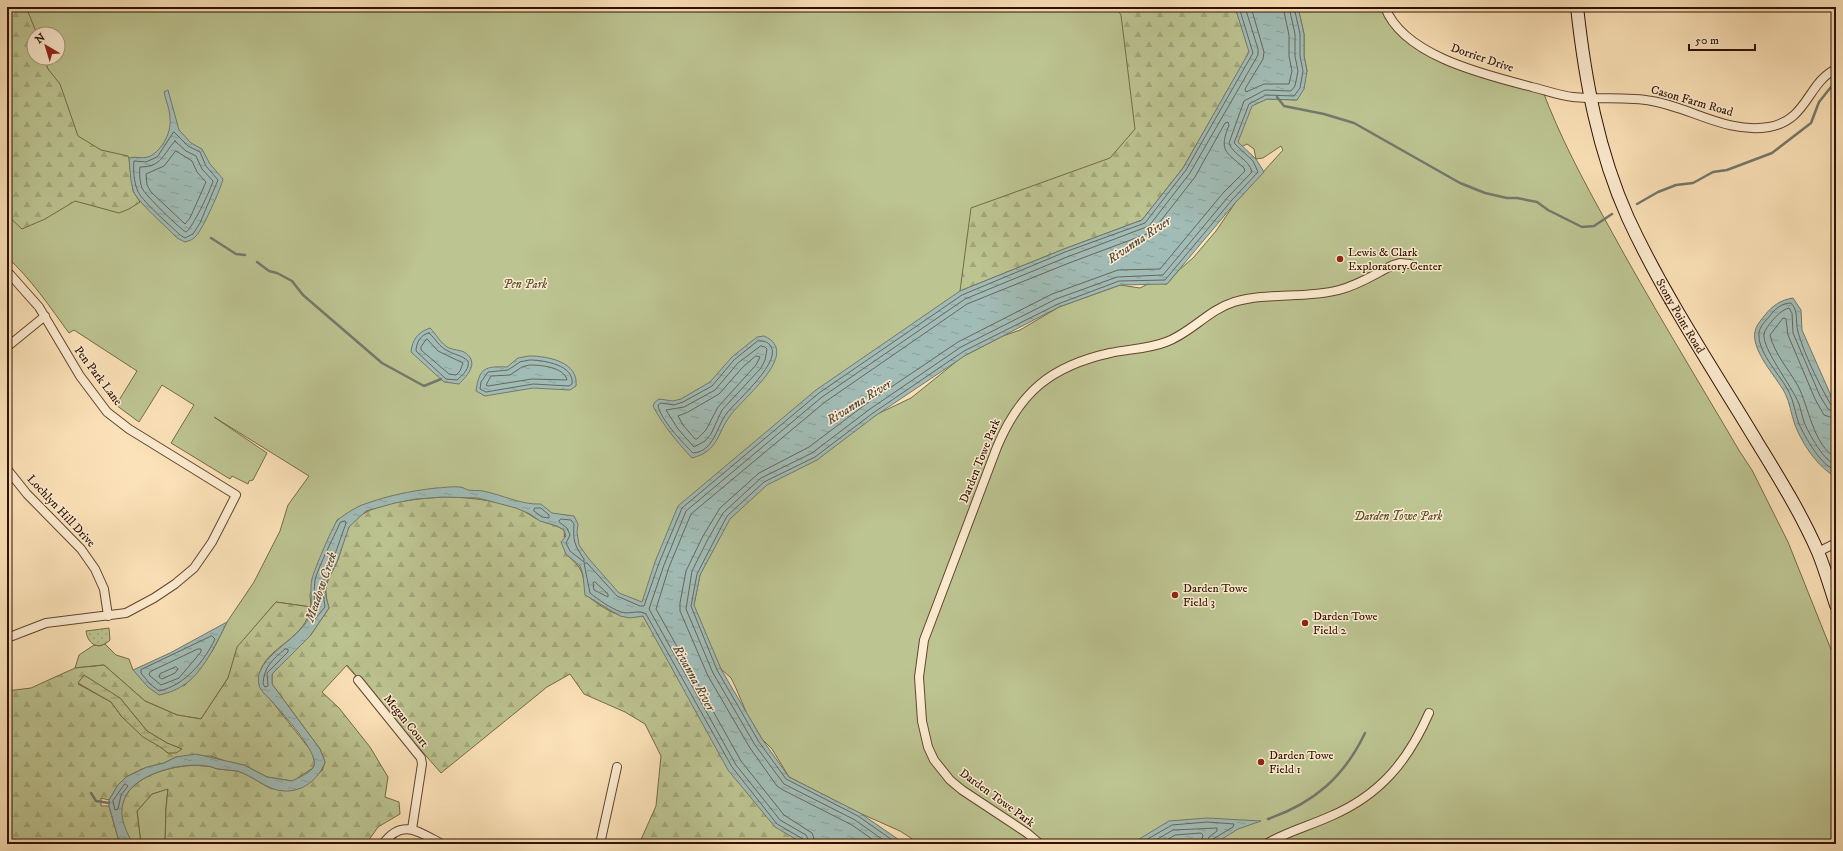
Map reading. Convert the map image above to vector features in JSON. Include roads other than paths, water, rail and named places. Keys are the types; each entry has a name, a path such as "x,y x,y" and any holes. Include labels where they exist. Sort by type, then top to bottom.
{"main road":[{"name":"Stony Point Road","path":"1577,7 1590,98 1599,136 1618,195 1645,253 1785,488 1818,552 1836,605"}],"street":[{"name":"Dorrier Drive","path":"1385,7 1394,23 1402,33 1430,52 1447,60 1506,80 1571,97 1590,98"},
{"name":"Cason Farm Road","path":"1590,98 1644,100 1674,106 1710,121 1725,125 1757,128 1780,124 1796,114 1805,105 1818,84 1825,76 1836,69"},
{"name":"Darden Towe Park","path":"1040,844 962,790 940,767 928,747 925,737 919,695 921,654 930,622 997,447 1006,426 1016,409 1027,395 1040,384 1076,364 1111,352 1151,347 1166,342 1182,334 1217,310 1232,303 1261,297 1338,291 1355,285 1393,264 1410,264"},
{"name":"Pen Park Lane","path":"7,271 39,307 73,365 107,412 129,429 236,495 212,542 194,568 175,584 154,598 126,613 108,616"},
{"path":"7,347 45,316"},
{"name":"Lochlyn Hill Drive","path":"7,469 27,494 81,549 104,589 108,616"},
{"path":"1818,552 1836,543"},
{"path":"7,638 46,623 108,616"},
{"name":"Megan Court","path":"358,680 421,758 422,764 412,829"},
{"path":"1266,844 1292,831 1348,809 1374,791 1389,778 1400,765 1420,735 1429,713"},
{"path":"600,844 617,767"},
{"path":"383,844 393,832 400,829 412,829 442,844"}],"water":[{"path":"1235,7 1298,7 1304,34 1304,56 1307,71 1304,89 1297,100 1267,99 1252,106 1238,142 1256,159 1264,172 1235,203 1167,284 1120,285 1059,307 966,355 875,416 817,460 767,485 730,519 700,575 694,605 721,669 762,739 789,777 860,813 905,844 804,844 775,827 728,770 643,616 630,618 620,616 585,595 583,575 580,566 566,554 561,542 566,536 564,530 557,526 540,521 530,514 516,508 478,498 443,497 416,499 366,511 349,527 337,562 325,585 329,608 310,636 272,674 272,684 320,749 325,762 319,774 304,787 291,791 284,791 266,786 237,771 198,765 176,767 165,770 135,784 129,791 123,804 122,818 126,831 133,844 122,844 118,838 109,806 109,800 118,785 126,777 147,767 164,763 176,757 196,754 244,765 267,777 292,781 304,775 313,768 314,760 306,743 262,690 259,685 259,675 263,666 270,657 297,633 309,617 313,574 331,532 337,521 342,517 360,506 389,496 451,487 461,487 468,490 483,491 526,503 541,504 552,513 574,516 578,524 577,532 579,545 589,559 619,593 642,602 655,562 678,506 816,390 960,291 1064,249 1142,220 1183,168 1249,52"},
{"path":"168,90 179,130 191,143 202,149 210,164 223,179 219,191 199,232 194,238 185,242 177,238 140,201 133,190 131,178 129,158 146,158 152,155 161,147 167,136 170,116 164,92"},
{"path":"1793,298 1801,310 1802,330 1836,407 1836,473 1831,474 1825,469 1805,446 1795,425 1785,393 1764,362 1756,344 1756,328 1765,315 1771,308 1785,300"},
{"path":"430,328 446,346 451,349 464,352 469,356 472,364 471,368 466,377 459,384 444,382 411,352 416,337"},
{"path":"764,336 774,344 777,353 766,376 736,408 726,422 716,441 708,451 692,458 661,420 653,406 655,402 659,399 673,401 681,399 710,382 732,357 757,337"},
{"path":"529,356 545,357 561,362 573,371 576,378 576,386 570,390 533,388 485,396 476,391 479,377 484,370 493,367 507,367 518,358"},
{"path":"227,622 214,648 202,666 189,681 177,689 159,695 148,687 133,670 170,653"},
{"path":"1207,818 1261,821 1238,829 1214,844 1131,844 1169,821"}],"waterway":[{"path":"1637,204 1658,192 1676,185 1693,183 1713,172 1727,170 1772,153 1811,123 1819,102 1831,87 1836,84"},
{"path":"1277,97 1284,106 1324,114 1354,123 1460,183 1485,193 1537,202 1548,210 1582,227 1594,226 1612,214"},
{"path":"211,238 236,254 245,255"},
{"path":"257,262 269,271 277,273 292,281 303,295 382,363 424,386 441,379"},
{"path":"1268,819 1285,813 1300,805 1326,786 1347,763 1357,749 1365,733"},
{"path":"91,793 96,801 109,803"}],"place":[{"name":"Lewis & Clark Exploratory Center","path":"1340,259"},
{"name":"Darden Towe Field 3","path":"1175,595"},
{"name":"Darden Towe Field 2","path":"1305,623"},
{"name":"Darden Towe Field 1","path":"1261,762"}],"water label":[{"name":"Rivanna River","path":"1139,240"},
{"name":"Rivanna River","path":"859,402"},
{"name":"Meadow Creek","path":"321,587"},
{"name":"Rivanna River","path":"694,678"}],"park label":[{"name":"Pen Park","path":"525,284"}]}
